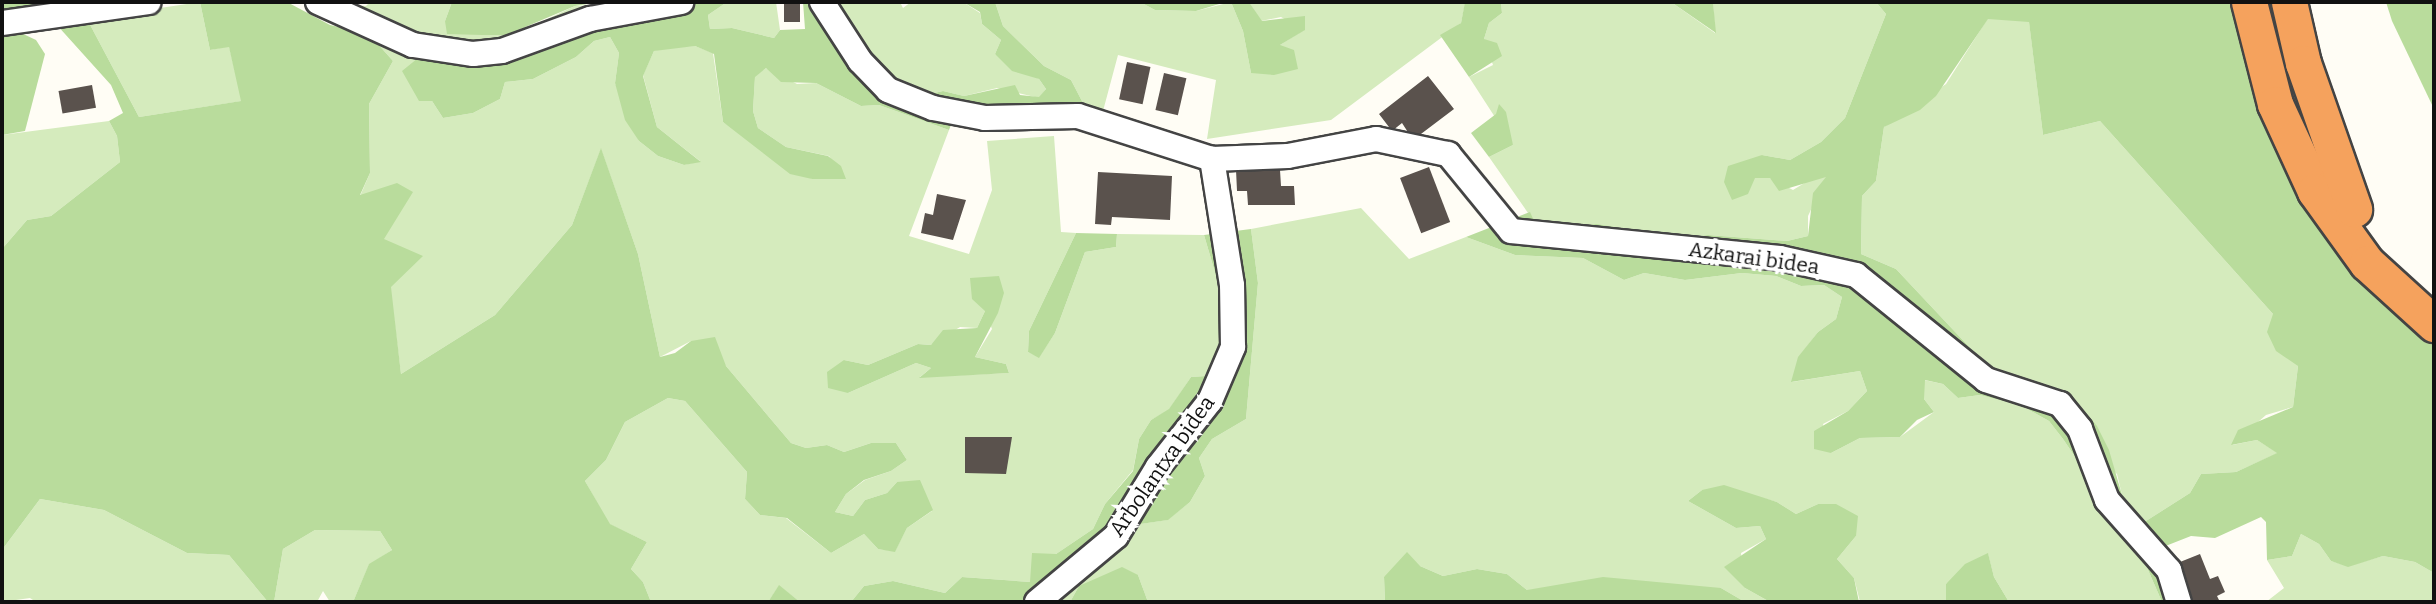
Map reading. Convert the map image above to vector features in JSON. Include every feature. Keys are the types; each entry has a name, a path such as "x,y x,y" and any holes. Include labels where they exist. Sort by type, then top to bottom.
{"highway":[{"path":"2249,2 2275,104 2315,191 2367,263 2434,324"},
{"path":"2272,2 2308,126 2354,209 2384,247 2434,294"},
{"path":"2289,2 2303,63 2354,209"}],"street":[{"path":"2,23 149,2"},
{"path":"318,2 413,45 474,54 502,51 590,19 681,2"},
{"path":"822,2 860,61 888,90 904,98 985,118 1078,116 1212,159"},
{"name":"Azkarai bidea","path":"1212,159 1288,156 1376,139 1448,154 1511,231 1780,258 1856,275 1986,380 2060,404 2080,429 2107,500 2169,570 2179,602"},
{"name":"Arbolantxa bidea","path":"1037,602 1116,536 1158,467 1210,401 1233,347 1232,285 1212,159"}],"green space":[{"path":"2,2 89,2 2,13"},
{"path":"200,2 210,50 229,46 242,101 139,117 87,19"},
{"path":"200,2 287,2 330,25 369,34 393,61 369,104 370,173 360,195 397,183 413,192 384,239 423,256 391,287 401,374 495,315 572,225 601,148 638,254 660,357 675,353 691,341 715,337 726,366 791,443 806,448 827,445 844,452 871,443 896,443 907,460 891,471 864,480 846,494 835,512 853,516 865,500 887,493 897,482 920,480 933,510 907,528 895,552 878,549 864,534 831,553 787,518 760,515 745,499 747,472 685,401 668,398 625,422 606,460 585,481 610,524 647,542 631,569 643,582 651,602 353,602 369,564 392,550 380,531 315,530 283,549 274,602 268,602 229,555 187,553 104,510 40,499 2,550 2,249 27,220 51,216 120,162 117,136 109,121 123,113 111,85 56,24 87,19 139,117 241,101 229,47 210,50"},
{"path":"370,2 452,2 445,21 530,27 575,6 648,2 492,46 427,42 351,5 366,6"},
{"path":"452,2 600,2 575,6 506,35 482,35 447,34 445,21"},
{"path":"699,2 727,2 708,15 710,29 732,28 774,38 780,30 805,29 803,2 834,2 847,26 890,78 926,95 943,91 964,96 1015,85 1020,95 1039,97 1046,89 1039,79 1012,71 995,54 1001,40 982,24 980,12 963,2 995,2 1003,26 1044,66 1071,80 1084,105 959,105 949,130 879,105 861,106 816,83 781,82 766,68 755,77 753,111 758,128 786,147 828,156 841,166 846,179 812,179 790,174 723,122 714,54 695,46 654,51 643,76 657,127 701,162 684,165 658,156 639,141 625,120 615,83 619,53 610,37 594,41 576,57 533,79 505,82 500,99 473,113 443,118 432,101 419,101 402,71 423,54 677,12"},
{"path":"727,2 776,2 780,30 774,38 732,28 710,29 708,15"},
{"path":"834,2 900,2 903,8 911,2 963,2 980,13 982,24 1001,40 995,54 1039,79 1046,89 1039,98 997,88 964,96 943,91 926,95 890,78 870,59"},
{"path":"995,2 1140,2 1155,10 1196,11 1231,2 1243,31 1251,73 1280,45 1304,30 1281,17 1261,21 1249,2 1465,4 1461,23 1331,120 1207,139 1216,80 1118,55 1103,111 1084,105 1071,80 1044,66 1003,26"},
{"path":"1140,2 1226,2 1196,11 1155,10"},
{"path":"1231,2 1249,2 1262,21 1305,16 1305,30 1280,45 1294,50 1298,69 1274,75 1251,73 1243,31"},
{"path":"1465,2 1501,2 1502,13 1489,23 1484,39 1497,43 1502,56 1469,77 1440,35 1461,23"},
{"path":"1501,2 1671,2 1715,33 1713,2 1876,2 1886,14 1845,118 1821,142 1790,160 1762,155 1755,178 1770,178 1793,190 1811,179 1827,176 1808,216 1808,236 1787,241 1708,235 1679,238 1535,223 1489,157 1513,145 1469,77 1493,65 1484,39 1489,23 1502,13"},
{"path":"1671,2 1713,2 1716,33"},
{"path":"1876,2 2249,2 2287,135 2409,321 2434,343 2434,573 2415,562 2383,556 2348,567 2331,561 2319,544 2301,534 2292,556 2267,560 2266,522 2261,517 2215,538 2191,536 2163,547 2187,602 2162,602 2142,556 2097,504 2086,473 2063,439 2049,421 2022,406 1980,395 1958,398 1943,384 1925,380 1924,399 1934,412 1917,420 1900,437 1860,438 1831,453 1814,449 1814,431 1848,411 1867,391 1860,371 1791,382 1798,357 1818,332 1836,319 1842,297 1824,285 1801,286 1776,276 1742,273 1685,280 1644,273 1624,280 1583,258 1515,255 1466,237 1530,212 1535,223 1569,229 1596,224 1679,238 1708,235 1787,241 1808,236 1813,193 1826,177 1779,191 1770,178 1755,178 1748,194 1732,200 1724,182 1728,166 1762,155 1790,160 1821,142 1845,118 1886,14","holes":["1988,19 2029,22 2043,135 2100,121 2273,314 2267,332 2276,351 2298,366 2293,407 2238,430 2231,445 2257,440 2277,453 2236,472 2201,474 2190,493 2146,521 2134,515 2122,495 2109,450 2097,426 2072,396 2039,382 2010,379 1989,368 1896,269 1861,254 1862,196 1876,181 1884,127 1920,110 1936,96"]},
{"path":"2386,2 2434,2 2434,109 2392,21"},
{"path":"1988,18 2029,21 2043,135 2100,121 2273,314 2298,366 2293,407 2266,415 2232,445 2257,440 2278,453 2236,472 2201,474 2190,493 2146,521 2134,515 2122,495 2117,474 2010,379 1989,368 1896,269 1861,254 1862,196 1876,181 1884,127 1946,84"},
{"path":"2,32 19,32 36,40 45,54 25,131 2,135"},
{"path":"369,34 423,54 432,101 443,118 473,113 500,99 505,82 533,79 576,57 594,41 610,37 619,53 615,83 639,141 658,156 684,165 700,161 657,127 643,75 654,51 666,47 695,46 713,53 723,122 812,179 845,179 829,156 786,147 758,128 753,111 755,76 766,68 797,84 816,83 861,106 879,105 949,130 909,236 969,254 992,190 987,141 1054,136 1061,232 1076,233 1029,331 1028,352 1039,357 1055,333 1085,252 1116,247 1117,234 1204,235 1219,286 1223,335 1206,376 1191,377 1169,410 1151,420 1139,439 1133,470 1105,504 1093,529 1056,554 1030,582 962,577 945,593 893,581 864,586 851,602 800,602 779,586 768,602 651,602 643,582 631,569 647,542 609,524 585,481 606,460 625,422 668,398 685,401 747,472 745,499 760,515 786,518 831,553 864,534 878,549 895,551 907,528 932,511 897,482 887,493 865,500 853,516 835,512 846,494 865,480 891,471 907,460 896,443 871,443 844,452 827,445 806,448 791,443 726,366 691,341 660,357 638,254 601,149 572,225 495,315 401,374 384,239 360,196 370,173 369,104 393,61","holes":["985,311 992,329 975,357 1006,364 1009,373 920,377 931,368 916,363 848,393 844,360 868,365 918,344 931,345 960,327 977,328"]},
{"path":"1499,104 1506,112 1513,145 1489,157 1471,133 1496,114"},
{"path":"109,121 117,136 120,162 51,216 27,220 2,249 2,135"},
{"path":"1361,208 1409,259 1466,237 1515,255 1583,258 1624,280 1644,273 1685,280 1742,273 1776,276 1801,286 1824,285 1842,297 1836,319 1818,332 1799,357 1792,382 1860,371 1867,391 1848,411 1823,424 1831,453 1860,438 1900,437 1934,412 1924,399 1924,380 1943,384 1958,398 1980,395 2022,406 2049,421 2063,439 2142,556 2162,602 2009,602 1994,577 1988,554 1946,584 1946,602 1860,602 1854,578 1837,559 1856,536 1818,504 1796,514 1777,502 1755,496 1702,490 1688,501 1736,528 1760,526 1766,539 1741,553 1745,588 1770,602 1745,602 1721,588 1527,590 1507,574 1477,569 1443,576 1420,566 1384,577 1385,602 1148,602 1138,575 1079,586 1070,602 1023,602 1113,528 1167,520 1190,502 1205,476 1199,458 1212,439 1246,419 1258,283 1251,229"},
{"path":"1251,229 1258,283 1246,419 1212,439 1199,458 1205,476 1190,502 1168,520 1113,528 1023,602 851,602 864,586 893,581 945,593 962,577 1030,582 1032,553 1056,554 1093,529 1105,504 1133,471 1139,439 1151,420 1169,409 1191,377 1206,376 1223,335 1219,286 1204,235"},
{"path":"1076,233 1117,234 1116,247 1085,252 1055,333 1039,358 1028,352 1029,331"},
{"path":"999,276 1004,293 998,313 975,357 1006,364 1009,373 919,378 931,368 916,363 848,393 828,388 827,372 844,360 868,365 918,344 931,345 943,330 977,328 985,311 972,299 970,278"},
{"path":"1724,485 1777,502 1796,514 1818,504 1836,504 1858,516 1856,536 1837,559 1854,578 1859,602 1770,602 1745,588 1724,567 1766,539 1760,526 1736,528 1688,501 1702,490"},
{"path":"40,499 104,510 187,553 229,555 268,602 36,602 30,598 2,602 2,550"},
{"path":"315,530 380,531 392,550 369,565 353,602 330,602 323,591 317,602 274,602 283,549"},
{"path":"2301,534 2319,544 2331,561 2348,566 2383,556 2415,562 2434,573 2434,602 2266,602 2284,588 2267,560 2292,556"},
{"path":"1407,552 1420,566 1443,576 1477,569 1507,574 1527,590 1603,577 1721,588 1745,602 1385,602 1384,577"},
{"path":"1988,553 1994,577 2009,602 1946,602 1946,584 1965,564"},
{"path":"1122,567 1138,575 1148,602 1070,602 1079,586"},
{"path":"779,585 800,602 768,602"}],"building":[{"path":"784,2 800,2 800,22 784,22"},
{"path":"1127,62 1150,67 1143,104 1119,99"},
{"path":"1164,73 1186,78 1178,115 1155,110"},
{"path":"1428,76 1454,109 1413,140 1402,123 1392,131 1379,114"},
{"path":"92,85 96,108 63,114 59,91"},
{"path":"1429,167 1450,222 1421,233 1400,178"},
{"path":"1236,170 1280,170 1281,186 1294,186 1295,205 1248,205 1247,191 1237,191"},
{"path":"1098,172 1172,176 1170,220 1112,217 1111,225 1095,224"},
{"path":"937,194 966,200 953,240 921,233 925,213 933,215"},
{"path":"965,437 1012,437 1006,474 965,473"},
{"path":"2200,554 2210,579 2218,576 2225,592 2217,596 2220,602 2183,602 2175,564"}]}
